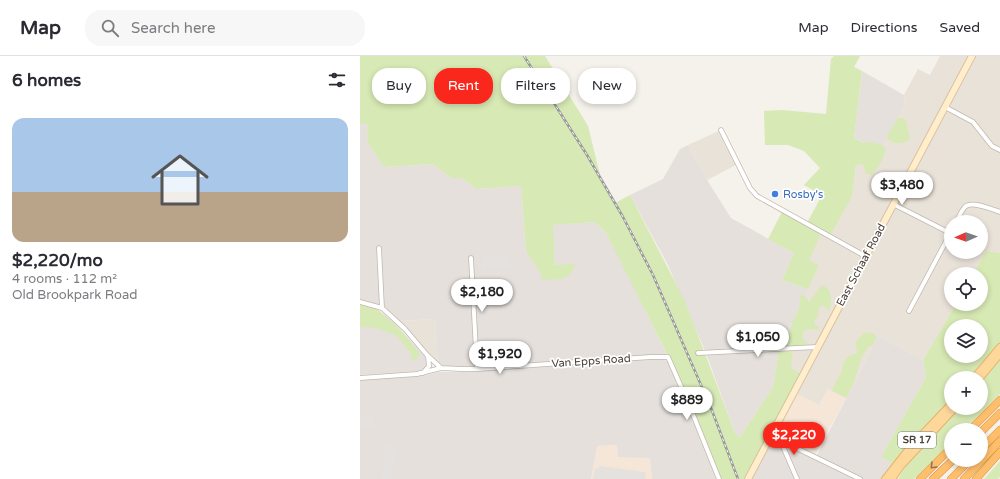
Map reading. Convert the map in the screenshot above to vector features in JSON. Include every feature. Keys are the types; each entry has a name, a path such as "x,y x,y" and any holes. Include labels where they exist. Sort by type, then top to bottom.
{"highway":[{"path":"977,423 1000,400"},
{"path":"988,425 1000,413"},
{"path":"988,442 1000,430"},
{"path":"964,479 1000,441"},
{"path":"976,479 1000,452"},
{"path":"920,479 944,455"},
{"path":"933,479 945,467"},
{"path":"951,479 963,467"}],"main road":[{"path":"980,371 1000,347"},
{"path":"986,371 1000,354"},
{"name":"SR 17","path":"885,479 911,446 944,411"},
{"name":"SR 17","path":"892,479 908,459 949,415"}],"street":[{"name":"East Schaaf Road","path":"748,479 972,56"},
{"path":"945,107 973,122 992,146 1000,150"},
{"path":"721,130 750,188 757,196 865,256"},
{"path":"893,204 944,230"},
{"path":"960,215 964,208 969,204 975,204 1000,212"},
{"path":"909,311 944,246"},
{"path":"379,248 382,308"},
{"path":"471,258 477,369"},
{"path":"360,302 382,308 398,321 428,356 441,368"},
{"path":"698,353 817,347"},
{"path":"423,373 429,366 428,356"},
{"name":"Van Epps Road","path":"441,368 462,370 668,357 719,479"},
{"path":"360,378 423,373 441,368"},
{"path":"775,428 782,440 797,479"},
{"path":"782,440 860,479"}],"shaded area":[{"path":"940,56 1000,56 1000,253 988,251 988,215 944,215 944,259 981,259 977,267 944,267 944,311 952,311 947,319 944,319 944,324 923,360 878,336 846,398 828,389 819,405 794,393 791,368 779,349 819,265 808,260 822,232 852,196 856,165 865,144 905,104 904,95 918,69 930,75"},
{"path":"862,71 904,95 905,104 879,151 854,138"},
{"path":"367,123 368,143 384,167 433,164 451,178 461,178 476,189 521,186 526,251 556,274 552,225 595,222 606,233 668,357 461,369 438,365 435,319 398,321 382,308 360,302 360,124"},
{"path":"721,130 738,164 707,180 688,145"},
{"path":"688,145 707,180 731,218 794,253 782,280 808,289 779,349 773,387 740,437 735,433 706,353 668,265 630,195 663,179 680,149"},
{"path":"481,256 509,256 510,268 482,270"},
{"path":"375,308 392,320 426,358 427,364 423,371 360,375 360,327 376,327"},
{"path":"435,319 438,365 398,321"},
{"path":"878,336 923,360 926,377 881,457 895,465 885,479 748,479 775,428 782,441 816,457"},
{"path":"658,358 667,361 672,368 716,479 652,479 650,458 618,457 617,445 597,446 591,479 360,479 360,380 423,376 438,372 470,372"},
{"path":"828,389 846,398 814,457 782,441 775,428 794,393 819,405"},
{"path":"360,416 374,416 375,426 360,428"},
{"path":"386,444 396,446 392,479 382,479"},
{"path":"617,445 618,457 650,457 652,479 591,479 597,446"},
{"path":"599,466 644,472 646,473 645,479 593,479 595,468 599,469"}],"green space":[{"path":"360,56 545,56 552,68 501,68 501,104 570,104 570,97 588,126 601,179 615,203 630,195 685,301 735,433 740,437 773,387 779,349 793,348 791,368 803,375 748,479 719,479 670,360 606,233 595,222 553,225 555,265 575,264 573,270 567,277 542,280 541,274 526,251 521,186 476,189 461,178 451,178 433,164 384,167 368,143 367,124 360,124"},
{"path":"834,56 860,56 854,67 862,71 854,138 863,143 872,142 879,144 886,149 882,161 872,175 866,174 863,164 856,165 852,196 830,236 822,232 809,260 819,265 808,289 782,280 794,253 768,239 783,210 807,223 822,195 804,185 820,168 804,151 788,145 765,145 764,111 782,110 826,114 831,59"},
{"path":"898,118 903,118 906,120 910,140 898,143 892,142 886,138"},
{"path":"988,251 1000,253 1000,347 988,361 988,319 947,319 952,311 988,311 988,267 977,267 981,259 988,259"},
{"path":"822,285 826,287 830,293 831,303 829,311 823,305 819,307 819,315 814,324 819,327 819,330 809,329 804,331 802,338 807,343 806,346 780,347 778,345 778,339 785,339 789,333 800,305 800,296 803,294 809,302"},
{"path":"360,302 375,306 376,309 397,326 420,354 416,360 412,361 411,354 397,336 376,328 360,327"},
{"path":"944,324 944,363 987,363 980,371 944,371 944,412 895,465 881,457 926,377 923,360"},
{"path":"864,332 873,333 877,337 873,345 868,347 861,358 854,383 846,398 832,391 841,374 843,364 848,356 856,354 857,351 855,343"},
{"path":"1000,360 1000,394 988,406 988,374"},
{"path":"952,415 979,415 971,423 945,423"},
{"path":"944,424 944,450 914,479 898,479 904,469"},
{"path":"1000,461 1000,477 998,479 984,479"}],"railway":[{"path":"524,56 587,155 623,217 653,275 711,408 738,479"}],"place":[{"name":"Rosby's","path":"775,194"}]}
